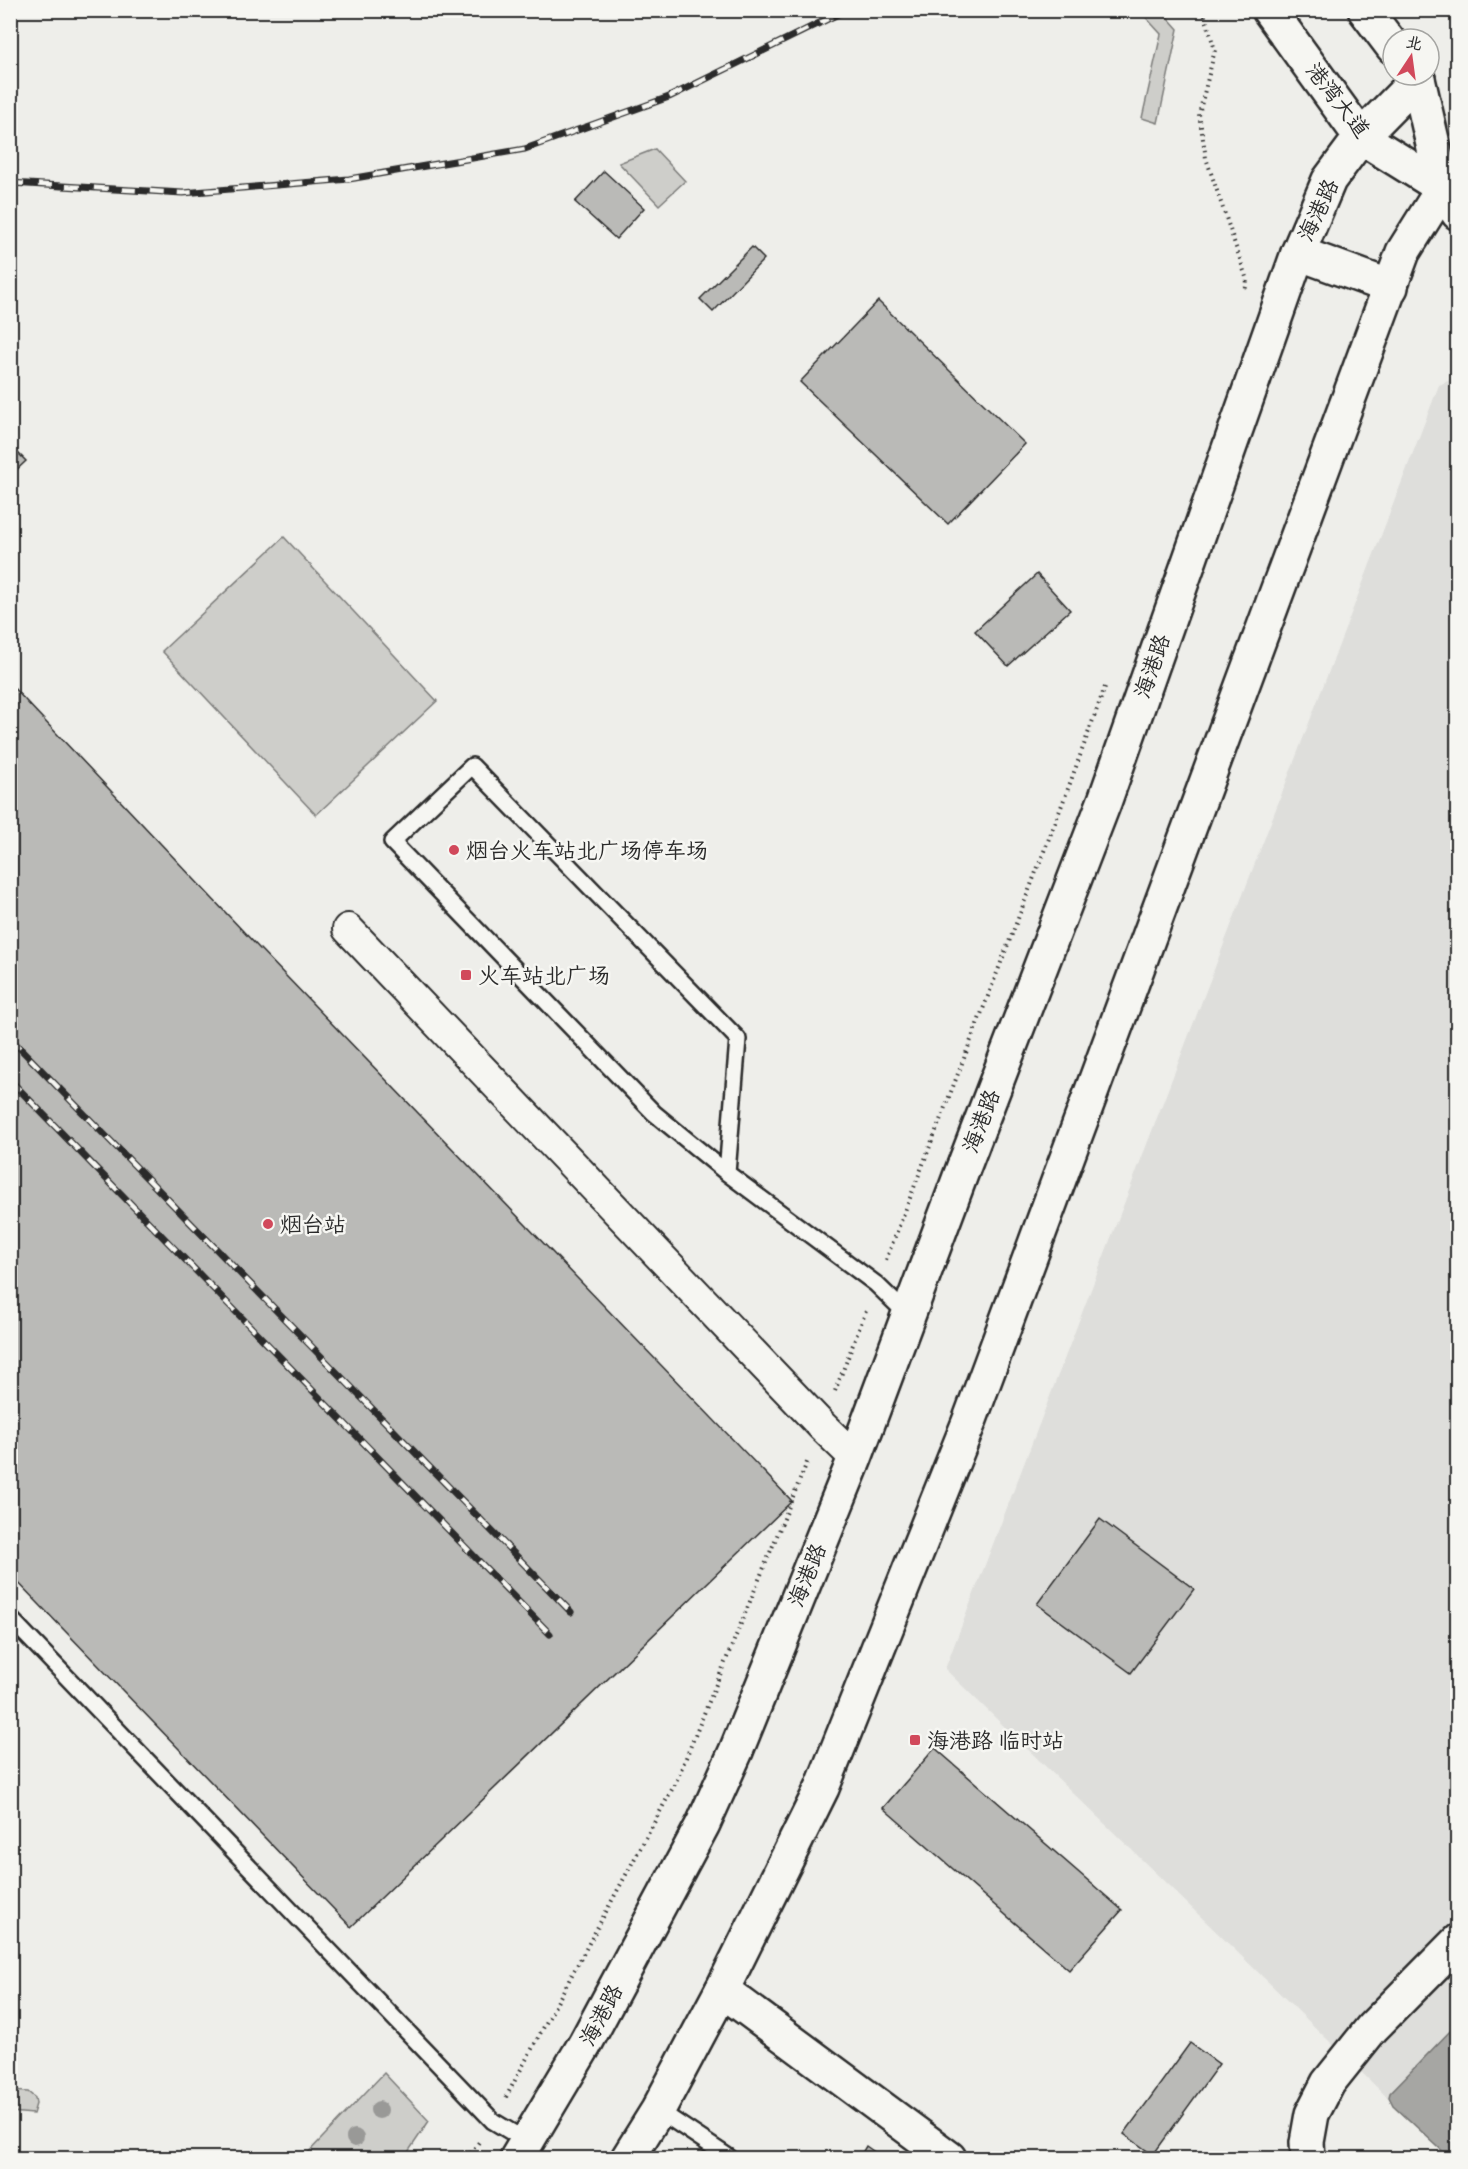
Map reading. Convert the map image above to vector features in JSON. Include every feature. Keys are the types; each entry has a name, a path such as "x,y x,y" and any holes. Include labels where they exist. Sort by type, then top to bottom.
{"main road":[{"name":"港湾大道","path":"1269,10 1361,136 1453,196"},
{"path":"1365,10 1381,31"},
{"name":"海港路","path":"523,2150 585,2044 702,1824 736,1751 855,1458 1105,800 1298,253 1329,180 1361,136 1407,87"},
{"path":"628,2158 658,2110 722,1990 822,1788 969,1422 1403,252 1453,196 1419,87"},
{"path":"1298,253 1391,287"},
{"path":"1308,2158 1306,2142 1312,2114 1328,2083 1372,2028 1458,1941"},
{"path":"722,1990 949,2158"}],"street":[{"path":"348,929 855,1458"}],"lane":[{"path":"727,1173 738,1039 472,766 392,842 654,1113 727,1173 876,1284 908,1315"},
{"path":"10,1618 523,2150"},
{"path":"658,2110 730,2158"}],"path":[{"path":"1203,10 1215,51 1199,114 1206,158 1247,280 1243,299"},
{"path":"467,2158 493,2121 676,1782 822,1426 1065,797 1107,680"}],"shaded area":[{"path":"1140,11 1162,11 1178,29 1158,123 1142,118 1161,34"},
{"path":"655,149 685,181 659,205 619,163"},
{"path":"1457,377 1457,2024 1391,2093 1390,2100 945,1669 1439,385"},
{"path":"284,537 437,701 316,815 162,651"},
{"path":"1457,2024 1457,2158 1450,2158 1393,2105 1389,2097 1390,2093"},
{"path":"384,2073 429,2121 404,2158 303,2158"},
{"path":"10,2091 28,2092 35,2098 33,2114 11,2112"}],"building":[{"path":"604,171 644,208 616,239 575,202"},
{"path":"752,247 764,259 713,312 700,299"},
{"path":"878,301 1025,444 948,524 800,382"},
{"path":"10,445 26,461 10,476"},
{"path":"1037,574 1070,610 1008,666 975,631"},
{"name":"烟台站","path":"10,684 259,948 792,1501 351,1927 10,1574"},
{"path":"1100,1519 1194,1589 1131,1673 1037,1604"},
{"path":"935,1748 1122,1910 1069,1970 883,1808"},
{"path":"1190,2043 1219,2064 1153,2155 1124,2134"},
{"path":"866,2146 883,2158 859,2158"}],"railway":[{"path":"10,183 183,193 349,179 525,149 669,97 846,10"},
{"path":"10,1038 571,1612"},
{"path":"10,1080 550,1634"}],"place":[{"name":"烟台火车站北广场停车场","path":"454,850"},
{"name":"火车站北广场","path":"466,975"},
{"name":"烟台站","path":"268,1224"},
{"name":"海港路 临时站","path":"915,1740"}]}
